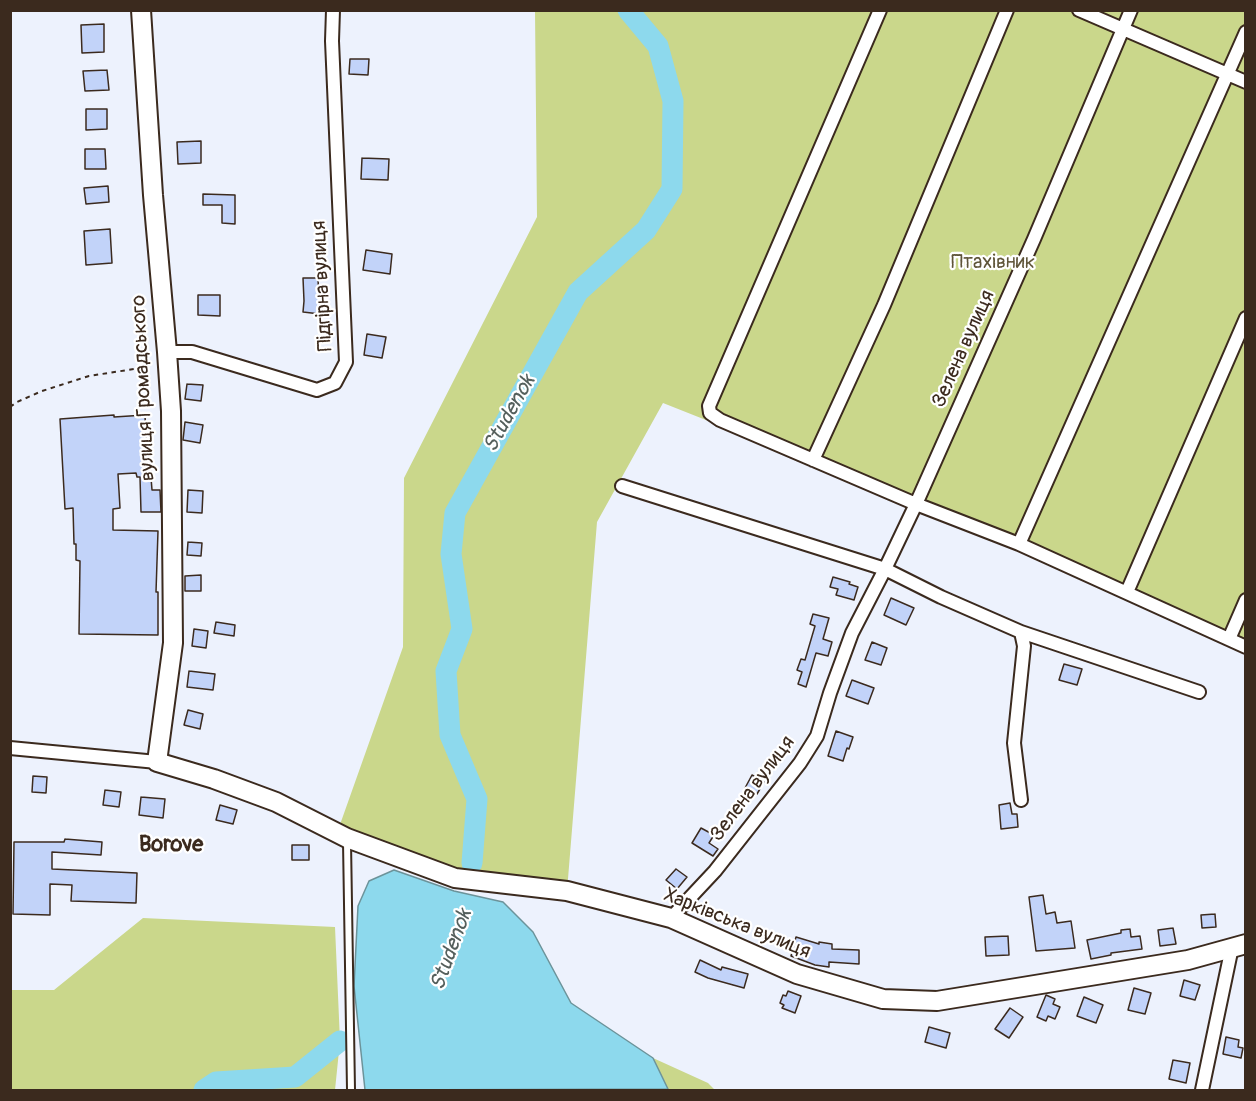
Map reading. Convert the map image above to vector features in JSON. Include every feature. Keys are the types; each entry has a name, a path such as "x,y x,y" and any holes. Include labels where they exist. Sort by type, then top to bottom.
{"street":[{"name":"вулиця Громадського","path":"141,10 153,195 171,411 173,643 157,762"},
{"name":"Підгірна вулиця","path":"167,352 192,352 317,390 335,383 346,362 332,41 333,10"},
{"path":"880,10 709,406 710,413 720,420 916,504 1019,544 1245,647"},
{"path":"813,460 884,305 1007,10"},
{"path":"1079,10 1245,82"},
{"name":"Зелена вулиця","path":"671,918 715,871 800,763 817,736 852,633 916,504 1029,250 1131,10"},
{"path":"1019,544 1245,32"},
{"path":"1127,592 1245,318"},
{"path":"622,486 885,569 940,597 1021,632 1199,692"},
{"path":"1229,639 1245,600"},
{"path":"1021,632 1024,646 1014,743 1021,800"},
{"path":"10,748 157,762"},
{"name":"Харківська вулиця","path":"157,762 214,778 276,802 347,838 455,878 567,891 671,918 796,974 883,999 937,1002 1188,960 1239,946"},
{"path":"1202,1090 1239,946"}],"lane":[{"path":"347,838 351,1090"}],"path":[{"path":"10,407 42,391 89,376 134,369 154,362 167,352"}],"green space":[{"name":"Птахівник","path":"535,11 1245,11 1245,648 1006,539 663,403 597,522 567,891 455,878 337,833 403,647 404,478 537,217"},
{"path":"143,918 335,927 340,1041 335,1090 11,1090 11,990 54,990"},
{"path":"653,1058 708,1083 715,1090 595,1090 667,1089"}],"water":[{"path":"394,870 454,891 503,902 533,932 571,1003 653,1058 668,1089 365,1090 354,986 358,906 369,881"}],"building":[{"path":"104,24 104,52 82,53 81,25"},
{"path":"350,59 369,59 368,75 349,74"},
{"path":"107,70 109,90 85,91 83,71"},
{"path":"86,109 107,109 107,129 86,130"},
{"path":"201,141 201,163 178,164 177,142"},
{"path":"85,149 105,149 106,169 85,169"},
{"path":"362,158 389,159 388,180 361,179"},
{"path":"108,186 109,202 86,204 84,188"},
{"path":"203,194 235,195 235,224 222,223 222,205 203,205"},
{"path":"110,229 112,263 86,265 84,231"},
{"path":"366,250 392,254 390,274 363,270"},
{"path":"303,278 318,278 320,314 303,312"},
{"path":"198,295 220,295 220,316 198,315"},
{"path":"367,334 386,337 382,358 364,355"},
{"path":"187,384 203,385 201,401 185,399"},
{"path":"114,415 114,417 145,415 147,465 150,465 152,490 160,490 161,512 141,512 140,477 137,477 136,473 118,474 120,508 113,509 113,530 158,531 156,592 158,592 158,635 79,634 80,561 76,560 73,508 65,509 60,419"},
{"path":"185,422 203,425 200,443 183,440"},
{"path":"188,490 203,491 202,513 187,512"},
{"path":"188,542 202,543 201,556 187,555"},
{"path":"201,575 201,591 185,591 185,576"},
{"path":"833,577 858,587 854,600 836,595 838,589 830,587"},
{"path":"891,598 914,608 906,625 884,615"},
{"path":"813,614 829,618 823,639 832,642 828,656 816,653 806,687 798,684 802,672 797,670 801,659 805,660 815,626 810,624"},
{"path":"216,622 235,625 234,636 214,633"},
{"path":"194,629 208,631 206,648 192,646"},
{"path":"872,642 887,648 881,665 865,660"},
{"path":"1064,664 1082,669 1077,685 1059,680"},
{"path":"189,671 215,674 213,690 187,687"},
{"path":"852,680 874,688 868,704 846,696"},
{"path":"188,710 203,714 200,729 184,725"},
{"path":"836,731 853,737 843,761 828,756"},
{"path":"752,775 764,782 757,794 745,788"},
{"path":"33,776 47,777 46,793 32,792"},
{"path":"105,790 121,792 119,807 103,805"},
{"path":"141,797 165,799 163,818 139,815"},
{"path":"1010,803 1012,814 1017,814 1018,827 1001,829 999,805"},
{"path":"220,805 237,810 233,824 216,820"},
{"path":"701,828 714,835 709,843 718,849 713,856 692,843"},
{"path":"65,839 102,842 101,855 52,852 52,869 137,873 136,903 71,901 72,885 50,884 50,915 13,914 14,842 64,842"},
{"path":"292,845 309,845 309,860 292,860"},
{"path":"676,869 687,877 677,889 666,880"},
{"path":"1043,895 1046,914 1055,912 1057,923 1071,921 1075,948 1036,951 1029,897"},
{"path":"1215,914 1216,927 1202,928 1201,915"},
{"path":"1173,928 1176,944 1160,946 1158,930"},
{"path":"1130,929 1131,937 1140,936 1142,949 1111,953 1111,955 1091,959 1087,940"},
{"path":"1008,936 1009,955 986,956 985,937"},
{"path":"796,937 819,944 819,942 832,944 832,949 859,950 859,964 829,962 829,967 815,965 791,956"},
{"path":"700,960 721,970 722,967 748,974 744,988 695,972"},
{"path":"1184,980 1200,985 1195,1000 1180,996"},
{"path":"1134,988 1151,993 1145,1014 1128,1010"},
{"path":"788,991 801,996 795,1013 782,1008 784,1005 780,1003 783,995 786,996"},
{"path":"1046,995 1055,999 1053,1004 1060,1007 1055,1019 1048,1016 1046,1021 1037,1017"},
{"path":"1084,997 1103,1005 1096,1023 1077,1016"},
{"path":"1010,1008 1023,1017 1009,1038 995,1029"},
{"path":"929,1027 950,1033 946,1048 925,1042"},
{"path":"1226,1037 1239,1040 1238,1047 1243,1048 1241,1058 1223,1054"},
{"path":"1173,1060 1190,1063 1186,1083 1169,1079"}],"waterway":[{"name":"Studenok","path":"472,863 477,799 450,735 446,671 462,629 451,554 455,513 578,292 646,230 672,189 673,101 658,46 628,10"},
{"name":"Studenok","path":"204,1090 216,1082 295,1077 340,1041"}],"district":[{"name":"Borove","path":"171,845"}]}
